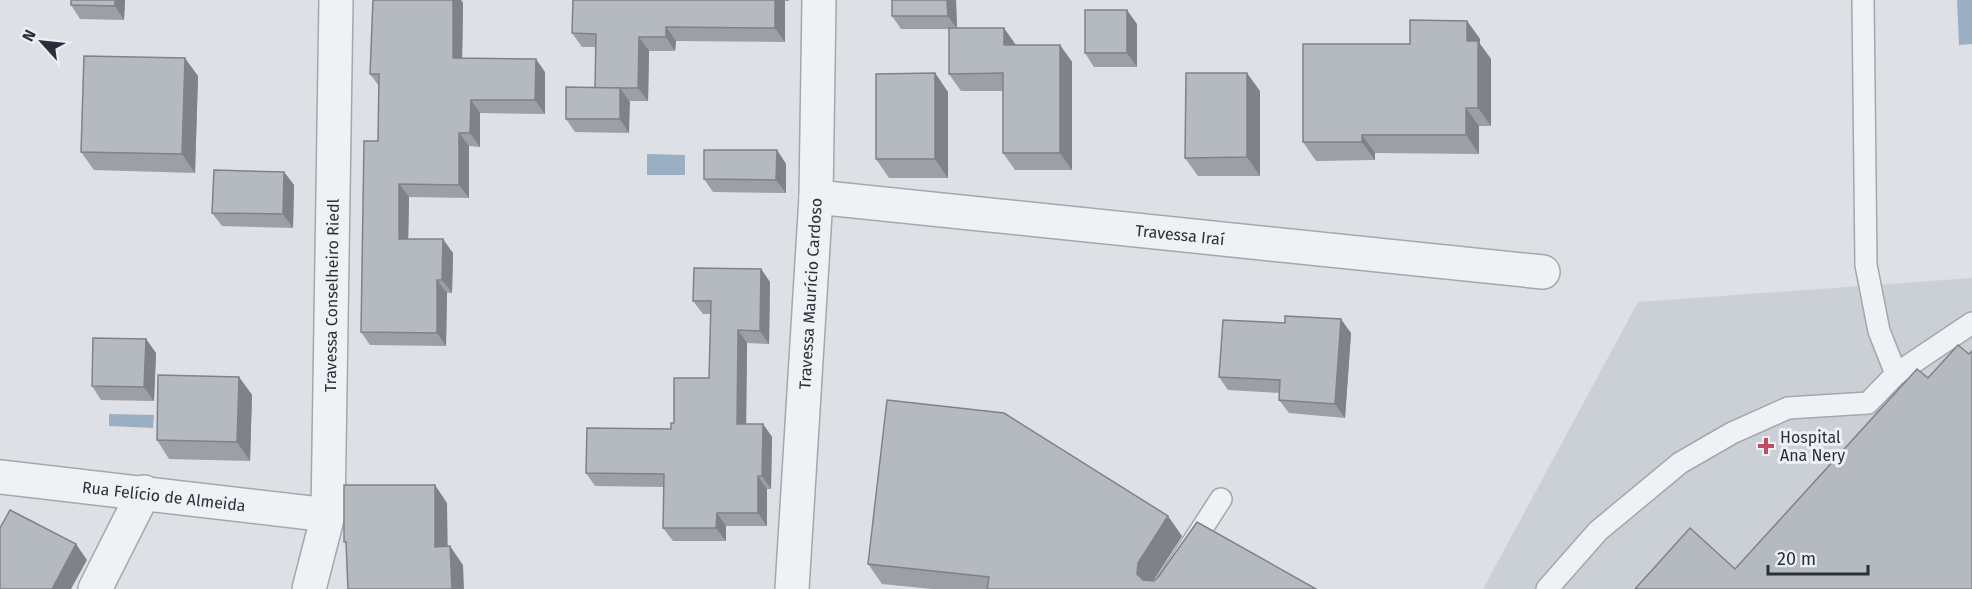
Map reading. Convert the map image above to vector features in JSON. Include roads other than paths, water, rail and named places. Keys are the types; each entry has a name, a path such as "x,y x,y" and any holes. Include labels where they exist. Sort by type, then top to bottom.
{"street":[{"name":"Travessa Conselheiro Riedl","path":"309,589 328,515 336,0"},
{"name":"Travessa Maurício Cardoso","path":"792,589 816,196 819,0"},
{"name":"Travessa Iraí","path":"816,196 1543,272"},
{"name":"Rua Felício de Almeida","path":"0,477 328,515"},
{"path":"95,589 144,492"}],"lane":[{"path":"1863,0 1866,265 1879,331 1896,374"},
{"path":"1547,589 1598,531 1680,463 1732,433 1788,408 1868,404 1896,374 1972,323"},
{"path":"1163,589 1221,499"}],"water":[{"path":"1957,0 1972,0 1972,44 1959,45"},
{"path":"647,154 685,155 685,175 647,175"},
{"path":"109,414 154,415 153,428 109,426"}],"place":[{"name":"Hospital Ana Nery","path":"1766,446"}]}
